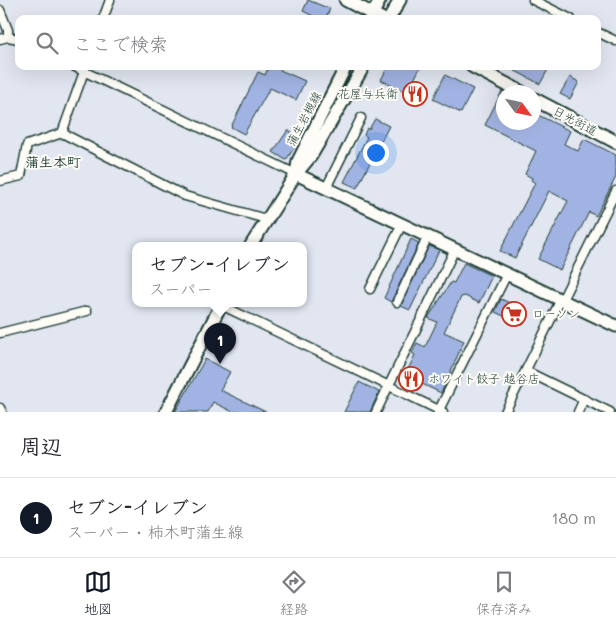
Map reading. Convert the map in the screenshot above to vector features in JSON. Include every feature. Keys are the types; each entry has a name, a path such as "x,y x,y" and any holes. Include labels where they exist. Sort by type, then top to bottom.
{"main road":[{"path":"346,0 372,15"},
{"path":"376,15 380,0"},
{"path":"392,15 400,0"},
{"name":"蒲生岩槻線","path":"253,242 296,174 298,161 344,70"},
{"path":"362,70 311,156 296,174 616,326"},
{"path":"480,70 509,85"},
{"name":"日光街道","path":"541,103 616,142"},
{"path":"166,412 220,307"}],"street":[{"path":"104,15 110,0"},
{"path":"534,0 563,15"},
{"path":"0,10 8,30 4,38"},
{"path":"601,34 616,41"},
{"path":"62,133 85,70"},
{"path":"87,70 296,174"},
{"path":"326,188 361,118"},
{"path":"0,181 20,176 27,145 62,133 185,196 266,219"},
{"path":"505,412 616,191"},
{"path":"370,289 402,224"},
{"path":"397,302 428,236"},
{"path":"376,412 455,249"},
{"path":"228,307 440,411 507,274"},
{"path":"0,333 86,311"},
{"path":"526,370 610,412"},
{"path":"578,412 584,399"},
{"path":"0,408 2,412"}],"building":[{"path":"308,0 330,9 327,15 311,15 303,11"},
{"path":"267,70 280,70 305,81 296,100 270,88 244,134 231,127 258,72 265,75"},
{"path":"386,70 419,70 407,93 381,80"},
{"path":"514,70 548,70 540,84"},
{"path":"445,75 473,89 461,113 433,99"},
{"path":"570,77 579,82 570,99 560,94"},
{"path":"496,103 496,130 541,130 541,116 570,131 564,144 578,151 584,139 616,155 616,177 596,216 589,212 560,270 538,259 568,201 549,191 515,258 500,251 535,183 531,180 532,178 525,174 536,151 485,125"},
{"path":"375,119 389,126 357,188 344,182 367,137 364,135 367,128 369,129"},
{"path":"288,130 301,138 286,160 273,152"},
{"path":"411,239 419,243 391,302 384,298"},
{"path":"429,246 439,250 410,310 401,306"},
{"path":"464,263 492,276 479,303 465,296 461,297 444,332 464,341 441,393 422,384 419,390 402,382 415,355 412,353 417,343 425,347 437,322 428,318 451,282 454,283"},
{"path":"501,299 529,312 523,325 495,312"},
{"path":"205,359 230,372 220,390 266,412 233,412 213,402 208,412 175,412"},
{"path":"359,382 379,392 370,412 344,412"}],"place":[{"name":"花屋与兵衛","path":"415,94"},
{"name":"ローソン","path":"514,314"},
{"name":"セブン-イレブン","path":"220,364"},
{"name":"ホワイト餃子 越谷店","path":"411,379"}],"district":[{"name":"蒲生本町","path":"53,162"}]}
